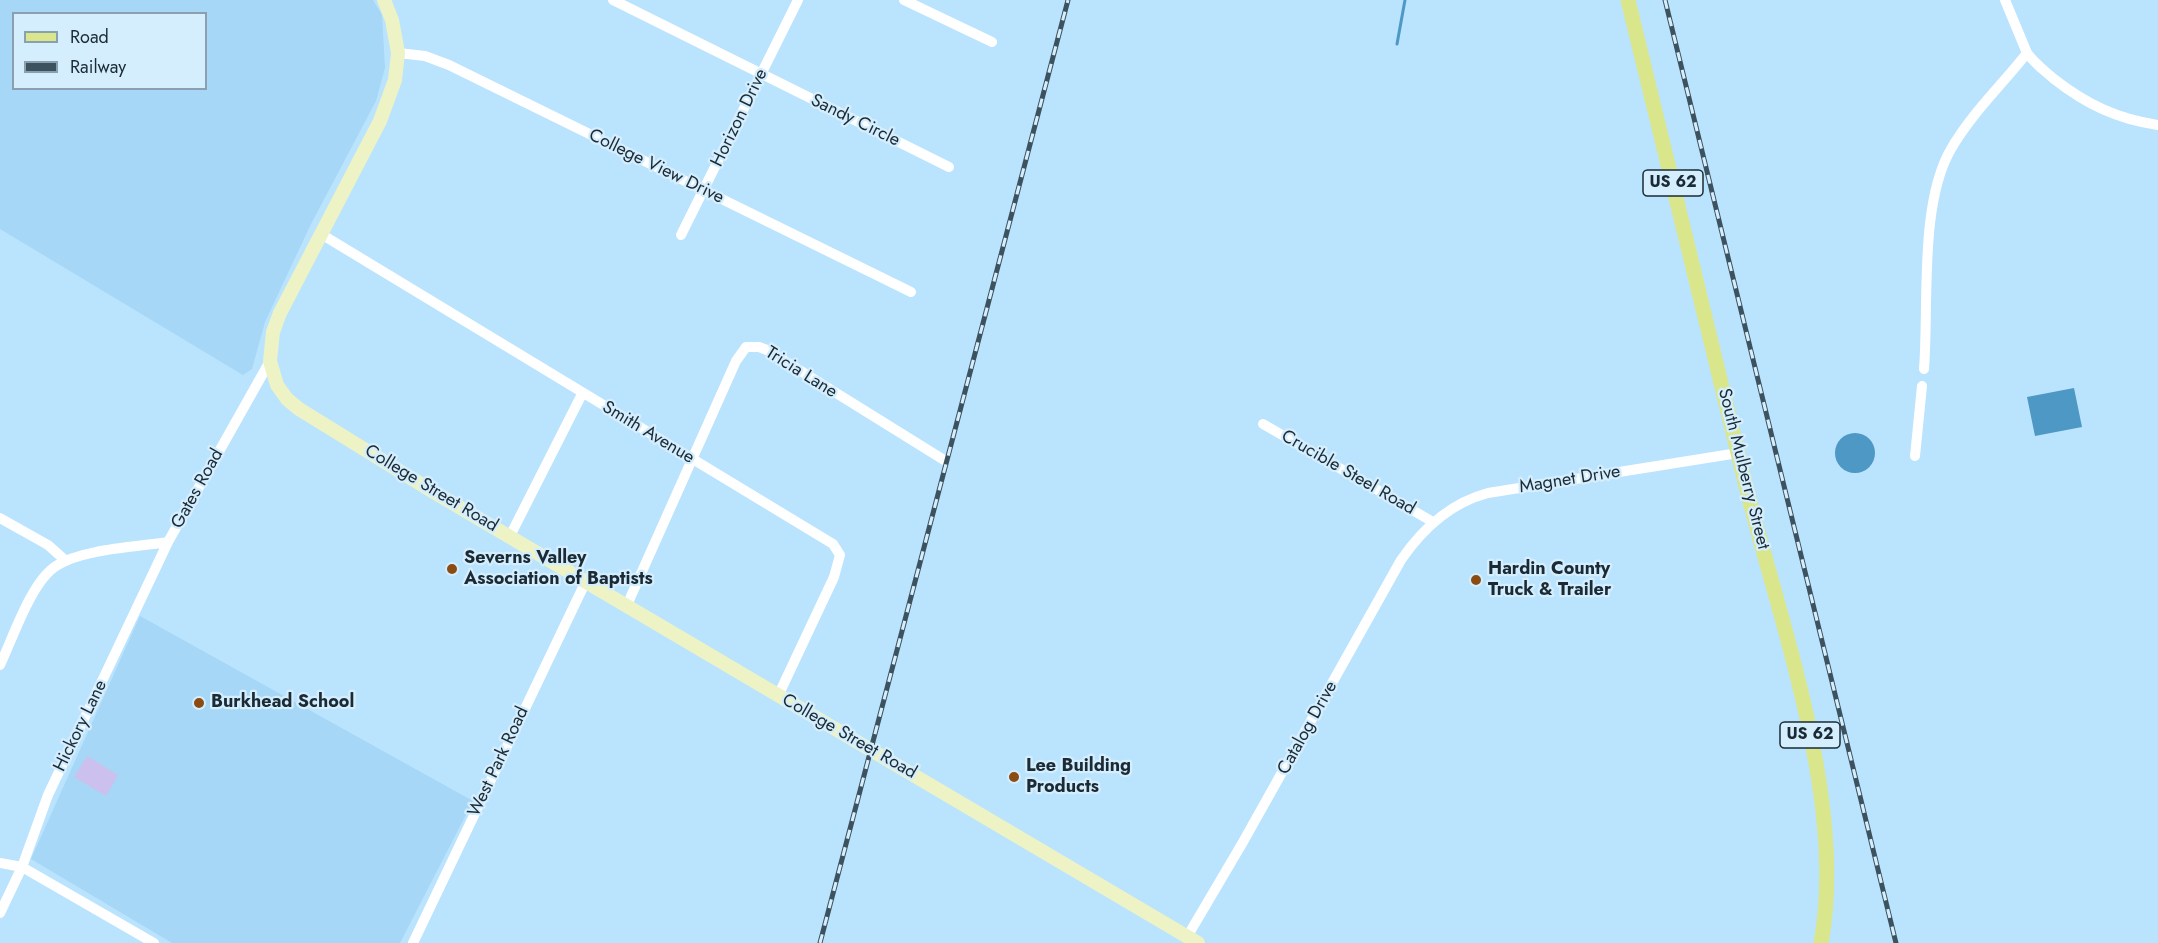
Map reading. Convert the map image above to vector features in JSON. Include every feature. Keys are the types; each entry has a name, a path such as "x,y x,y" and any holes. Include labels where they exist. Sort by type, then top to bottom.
{"main road":[{"name":"South Mulberry Street","path":"1628,0 1819,778 1826,882 1821,943"}],"street":[{"name":"College Street Road","path":"384,0 392,20 398,54 395,80 380,121 280,313 270,349 270,362 277,385 287,399 299,409 510,536 1192,940"},
{"name":"Sandy Circle","path":"613,0 949,167"},
{"name":"Horizon Drive","path":"681,235 798,0"},
{"path":"904,0 992,42"},
{"path":"2005,0 2027,53 2034,63 2087,104 2111,114 2158,125"},
{"path":"1924,369 1931,214 1937,181 1943,164 1961,134 2027,53"},
{"name":"College View Drive","path":"398,54 425,56 442,62 911,292"},
{"name":"Smith Avenue","path":"321,234 582,394 818,533 839,550 839,562 834,577 778,696"},
{"name":"Tricia Lane","path":"627,605 736,361 746,347 752,346 767,350 944,460"},
{"name":"Gates Road","path":"0,665 41,582 56,566 66,561 168,542 270,362"},
{"path":"1915,456 1922,386"},
{"path":"510,536 582,394"},
{"name":"Crucible Steel Road","path":"1263,424 1433,522"},
{"name":"Magnet Drive","path":"1433,522 1467,499 1488,493 1738,453"},
{"path":"0,518 48,545 66,561"},
{"name":"Catalog Drive","path":"1192,940 1249,832 1401,560 1433,522"},
{"name":"Hickory Lane","path":"0,913 22,867 48,795 168,542"},
{"name":"West Park Road","path":"413,943 586,581"},
{"path":"0,863 22,867 150,942"}],"shaded area":[{"path":"0,0 373,0 382,15 385,68 376,101 311,224 265,322 252,369 243,375 0,229"},
{"path":"2074,388 2082,427 2035,436 2027,397"},
{"path":"1855,433 1869,439 1875,453 1869,467 1855,473 1841,467 1835,453 1841,439"},
{"name":"Burkhead School","path":"140,616 473,801 400,943 172,943 31,859"},
{"path":"87,756 118,775 106,796 74,777"}],"waterway":[{"path":"1397,44 1405,0"}],"railway":[{"path":"820,943 1068,0"},
{"path":"1665,0 1896,943"}],"place":[{"name":"Severns Valley Association of Baptists","path":"452,569"},
{"name":"Hardin County Truck & Trailer","path":"1476,580"},
{"name":"Burkhead School","path":"199,703"},
{"name":"Lee Building Products","path":"1014,777"}]}
